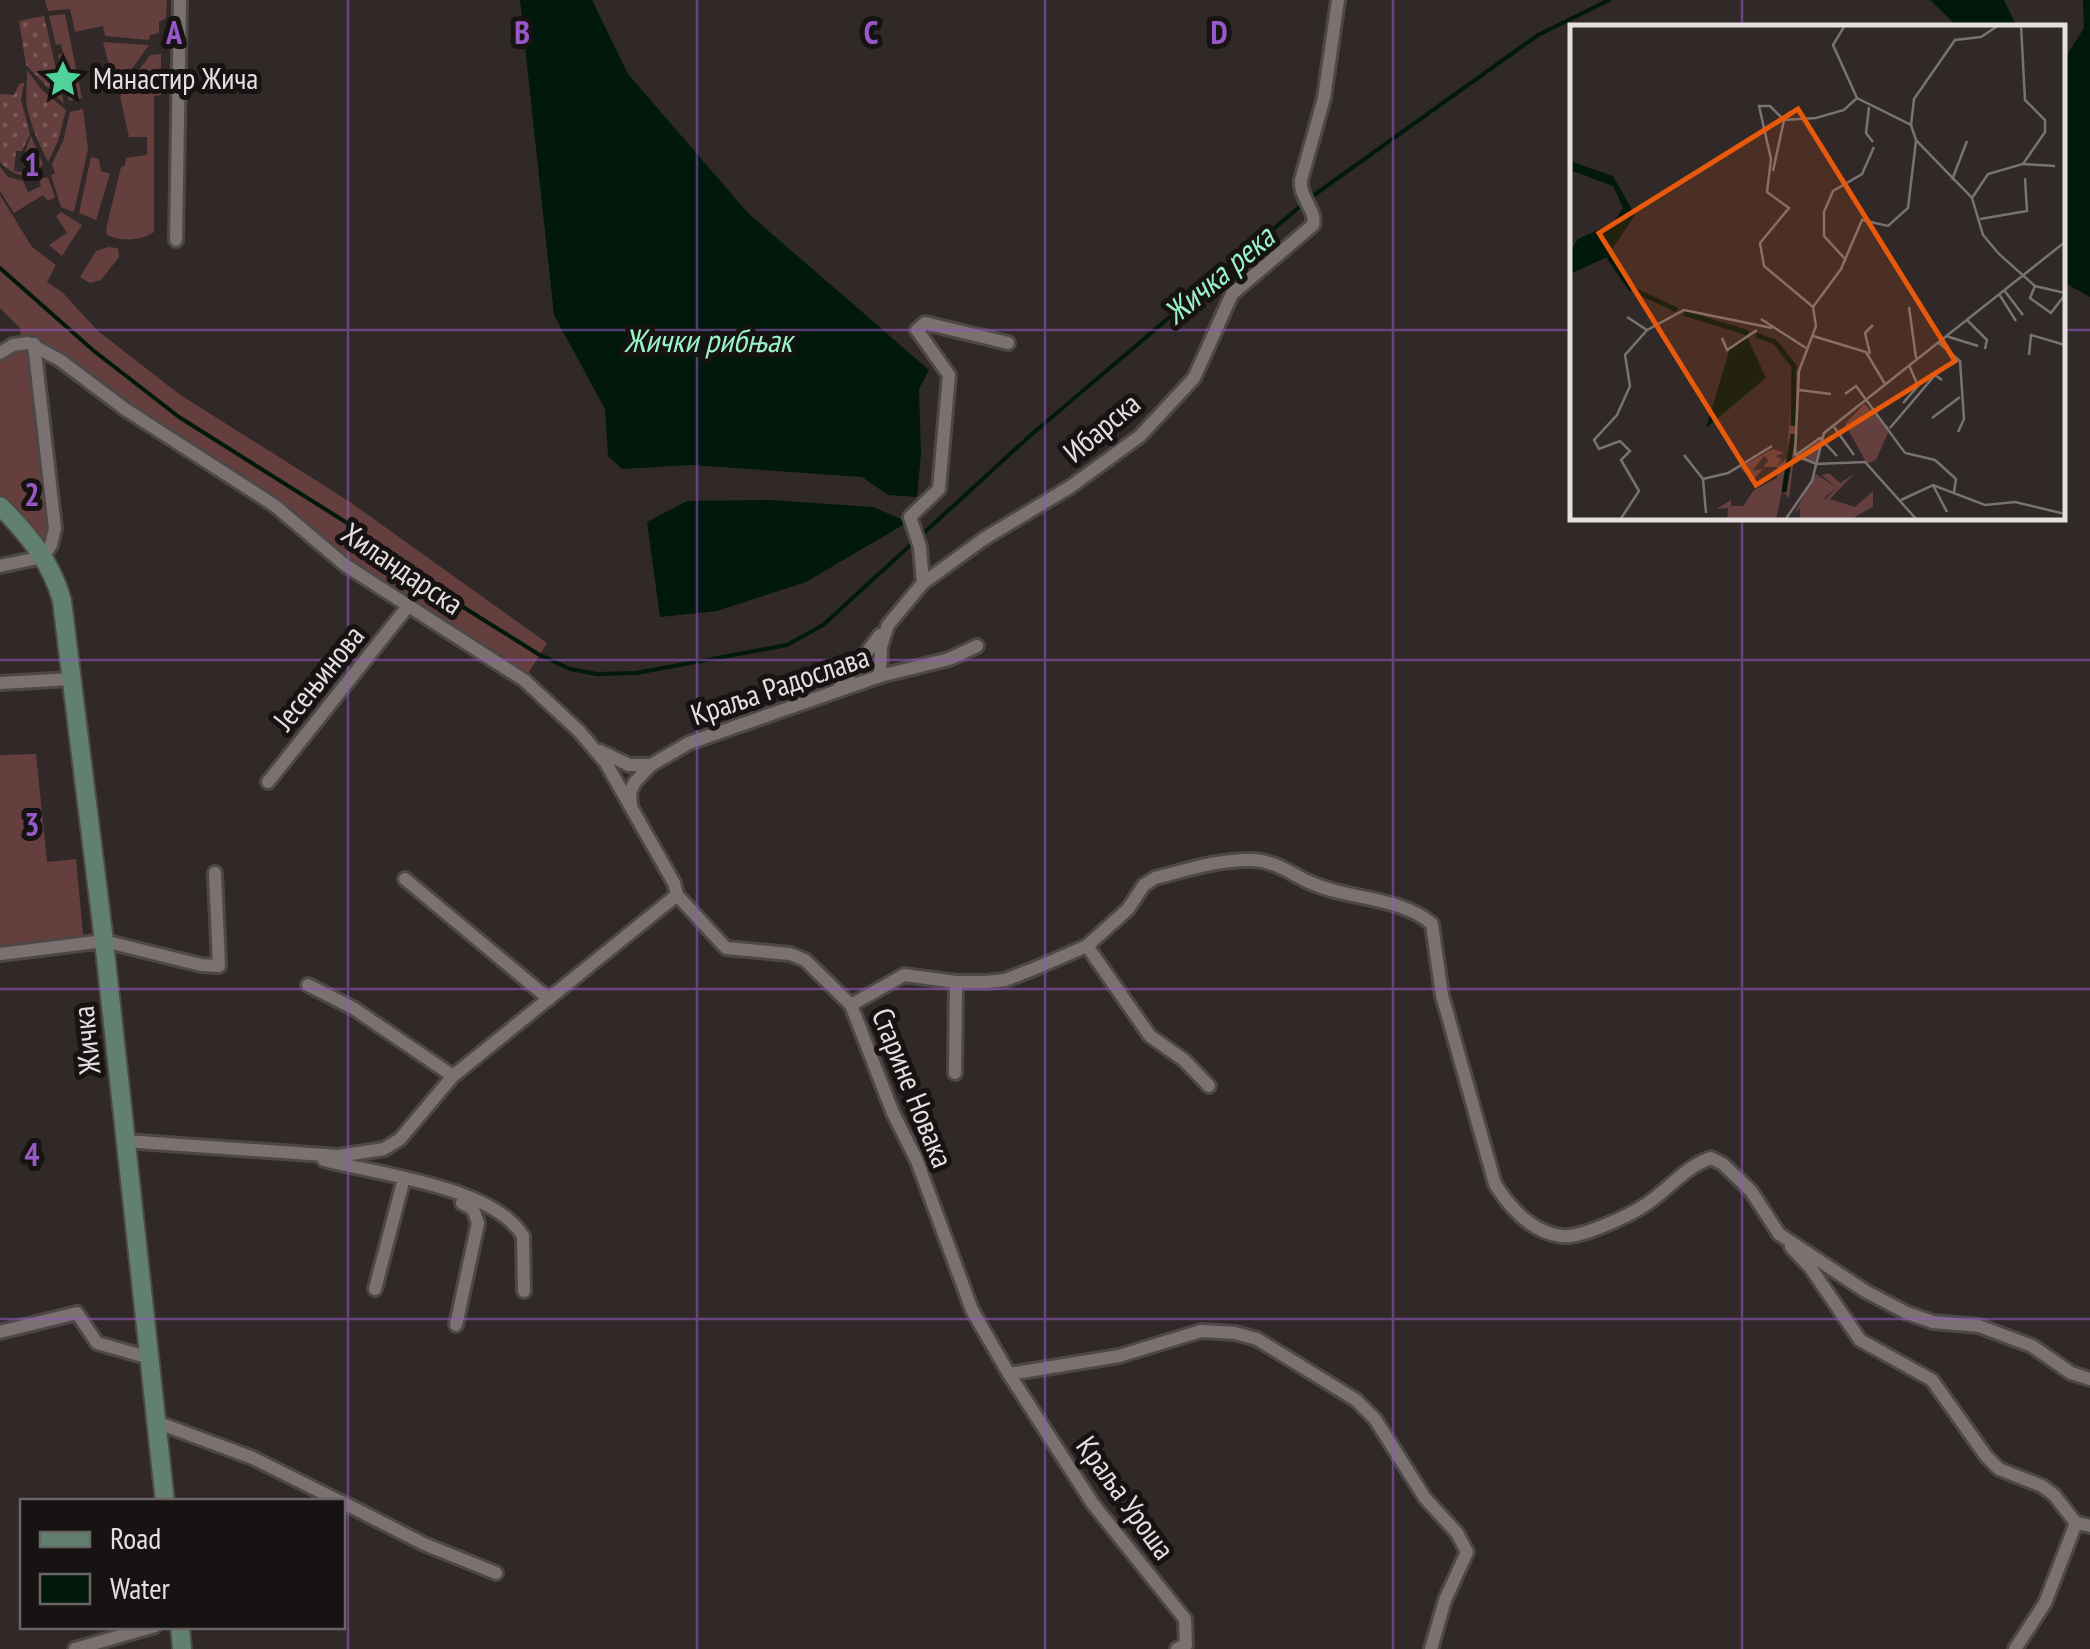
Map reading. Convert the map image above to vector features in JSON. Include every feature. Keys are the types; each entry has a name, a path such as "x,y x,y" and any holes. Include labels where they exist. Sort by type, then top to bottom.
{"main road":[{"name":"Жичка","path":"0,506 43,557 54,575 62,602 104,941 165,1499"}],"street":[{"path":"176,240 180,0"},
{"name":"Ибарска","path":"837,691 923,582 985,538 1070,487 1140,436 1194,378 1232,294 1316,220 1301,180 1324,98 1338,0"},
{"path":"923,582 920,547 910,516 934,495 940,483 945,398 950,382 946,370 917,330 925,324 1008,343"},
{"path":"0,353 21,342 34,344 55,528 43,557 0,566"},
{"name":"Хиландарска","path":"34,344 125,410 274,506 345,565 524,680 606,763 674,883 677,895"},
{"name":"Јесењинова","path":"268,782 409,605"},
{"name":"Ибарска","path":"880,676 881,646 888,625"},
{"name":"Краља Радослава","path":"651,765 689,744 880,676 949,659 977,646"},
{"path":"0,682 72,679"},
{"path":"594,747 629,765 651,765"},
{"path":"631,808 630,792 651,765"},
{"path":"850,1005 904,974 956,982 1005,980 1086,946 1128,910 1144,885 1154,878 1236,860 1277,865 1312,884 1410,911 1432,924 1442,995 1495,1184 1506,1202 1532,1225 1563,1237 1612,1222 1647,1204 1695,1164 1711,1158 1723,1164 1751,1191 1780,1234 1810,1266 1860,1340 1932,1380 1972,1442 1986,1456 2000,1469 2042,1486 2083,1525 2044,1603 2015,1649"},
{"path":"0,954 104,941 219,966 214,873"},
{"path":"406,880 550,999"},
{"path":"125,1142 338,1156 384,1148 400,1139 453,1076 677,895"},
{"name":"Старине Новака","path":"677,895 726,948 790,954 805,960 850,1005 892,1114 917,1161 972,1310 1009,1374"},
{"path":"1086,946 1150,1036 1184,1060 1209,1086"},
{"path":"955,1074 956,982"},
{"path":"308,985 353,1008 453,1076"},
{"path":"305,1155 437,1187 506,1217 523,1236 524,1291"},
{"path":"364,1171 370,1178 443,1195 465,1204 476,1215 478,1224 456,1326"},
{"path":"375,1290 402,1186"},
{"path":"1780,1234 1865,1291 1907,1313 1933,1322 1980,1326 2032,1346 2071,1373 2090,1379"},
{"path":"0,1332 78,1313 97,1343 150,1358"},
{"path":"1009,1374 1118,1356 1201,1331 1234,1333 1257,1339 1356,1400 1375,1419 1425,1498 1458,1533 1467,1552 1445,1600 1431,1649"},
{"name":"Краља Уроша","path":"1009,1374 1093,1504 1186,1620 1186,1645 1177,1649"},
{"path":"156,1422 253,1458 336,1499"},
{"path":"345,1504 424,1544 496,1573"},
{"path":"75,1649 145,1629"}],"shaded area":[{"path":"45,0 167,0 166,18 159,22 159,33 150,35 149,40 105,36 103,26 75,32 70,9 48,11"},
{"path":"65,14 82,98 69,101 58,55 63,53 61,44 56,45 49,16"},
{"path":"44,16 64,104 26,65 19,21"},
{"path":"103,42 149,45 116,91"},
{"path":"161,54 161,95 154,96 154,232 137,239 118,239 107,235 106,229 121,167 125,166 126,158 147,155 147,137 129,137 120,96 150,55"},
{"path":"27,70 42,90 66,110 48,162 28,112"},
{"path":"24,83 21,100 30,134 22,151 16,151 14,171 28,173 31,154 25,152 31,136 43,164 28,175 11,171 0,162 0,94 14,95 19,84"},
{"path":"83,109 88,149 74,212 61,207 51,175 55,173 52,164 70,112"},
{"path":"91,157 99,159 101,171 110,174 96,220 79,213"},
{"path":"0,167 8,177 23,181 28,192 41,186 37,175 41,173 48,177 55,197 48,201 43,195 14,213 0,191"},
{"path":"0,195 32,247 56,265 47,282 62,292 98,331 179,394 350,502 547,643 524,680 345,565 274,505 34,346 54,575 0,506 0,353 21,342 20,328 0,308"},
{"path":"61,212 82,225 62,256 49,245 67,233 56,216"},
{"path":"118,248 119,257 101,280 90,283 80,277 96,251"},
{"path":"36,754 47,862 76,859 84,945 0,954 0,755"}],"water":[{"name":"Жички рибњак","path":"520,0 592,0 628,74 748,213 929,370 919,389 921,454 917,497 888,495 862,477 692,465 622,469 608,456 605,409 554,315"},
{"path":"1930,0 2004,0 2016,25 1956,25"},
{"path":"2083,0 2090,0 2090,297 2065,283 2065,58 2084,28"},
{"path":"770,500 873,507 908,522 806,582 717,611 660,617 647,522 687,501"}],"waterway":[{"name":"Жичка река","path":"0,268 94,351 179,417 344,521 463,607 538,654 570,669 597,674 636,673 787,645 823,625 1032,434 1310,198 1538,35 1609,0"}],"place":[{"name":"Манастир Жича","path":"63,79"}]}
